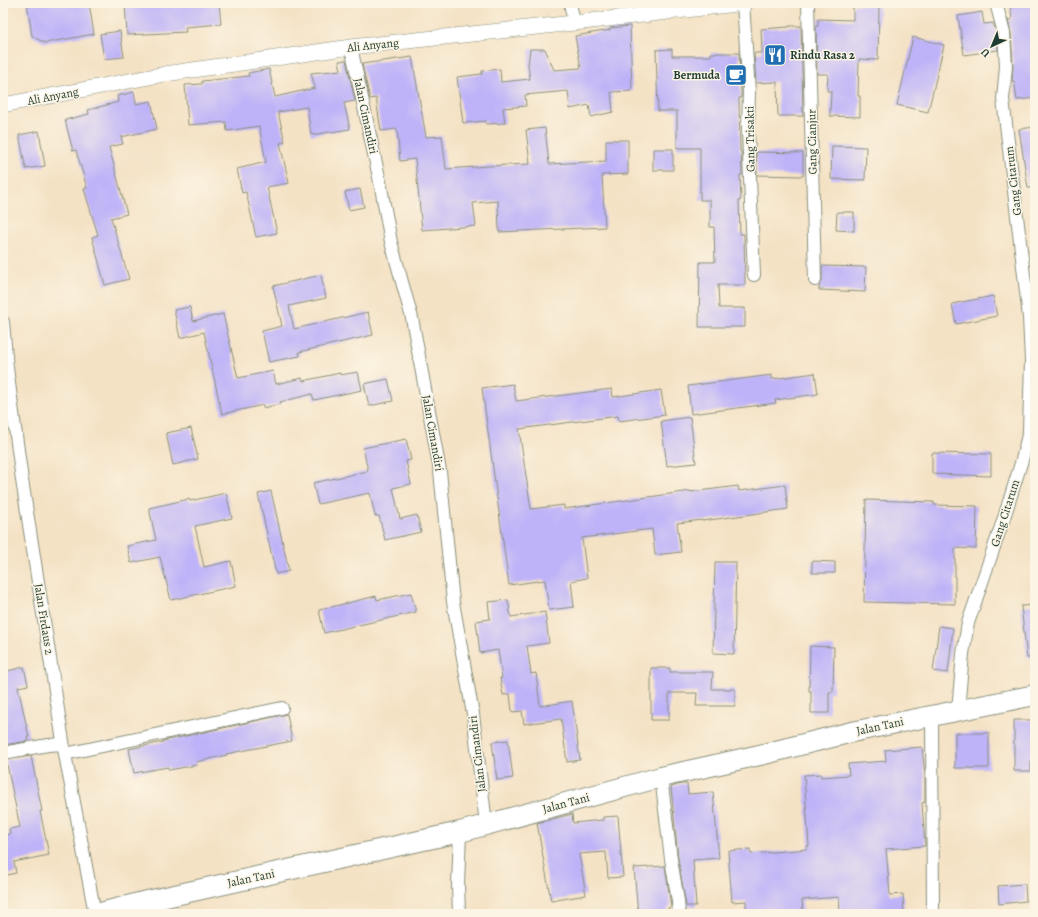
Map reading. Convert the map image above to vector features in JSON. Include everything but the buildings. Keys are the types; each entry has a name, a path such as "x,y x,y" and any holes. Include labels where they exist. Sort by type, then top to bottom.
{"highway":[{"name":"Jalan Tani","path":"96,914 460,832 661,777 764,754 852,732 1035,695"}],"street":[{"path":"570,3 574,23"},
{"name":"Ali Anyang","path":"3,105 165,74 351,47 744,3"},
{"name":"Gang Trisakti","path":"744,3 749,92 748,130 754,275"},
{"name":"Gang Cianjur","path":"808,3 815,280"},
{"name":"Gang Citarum","path":"958,710 963,654 968,623 1003,521 1022,460 1029,431 1031,361 1029,317 1003,99 1006,66 1004,33 996,3"},
{"name":"Jalan Cimandiri","path":"351,47 391,242 412,318 440,471 453,602 473,714 486,824"},
{"name":"Jalan Firdaus 2","path":"3,322 7,368 22,480 64,749 96,914"},
{"path":"3,754 48,745 64,749 282,708"},
{"path":"932,715 933,914"},
{"path":"661,777 679,914"},
{"path":"459,914 458,885 460,832"}],"place":[{"name":"Rindu Rasa 2","path":"775,55"},
{"name":"Bermuda","path":"736,75"}]}
